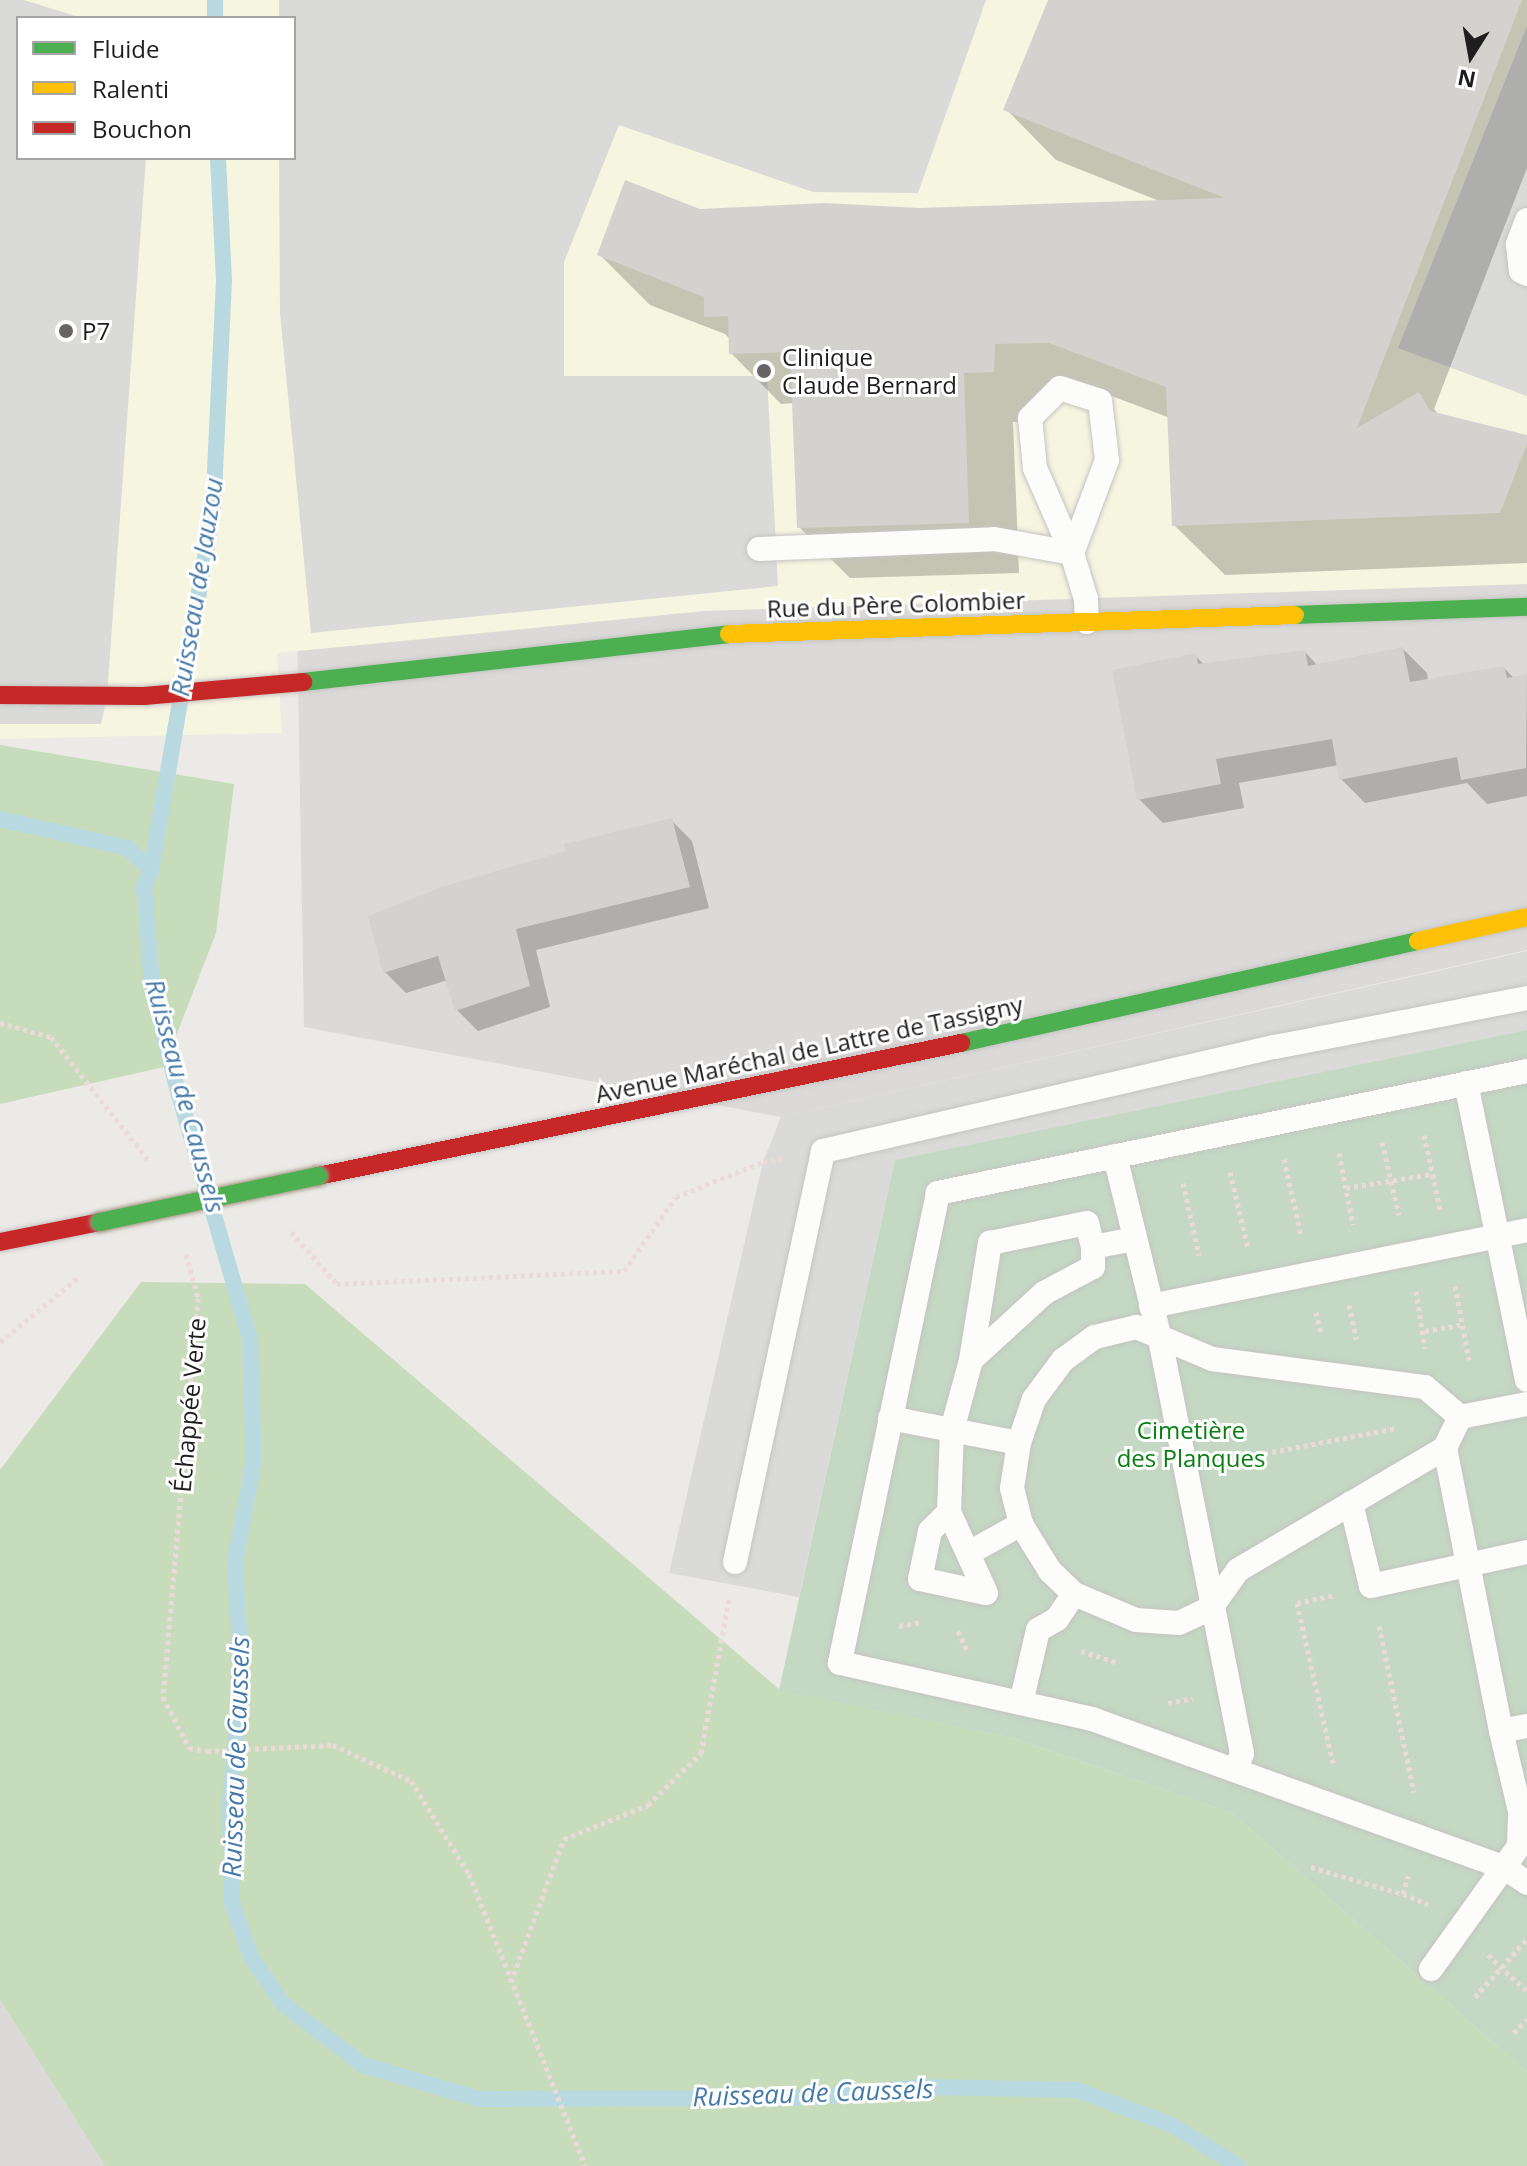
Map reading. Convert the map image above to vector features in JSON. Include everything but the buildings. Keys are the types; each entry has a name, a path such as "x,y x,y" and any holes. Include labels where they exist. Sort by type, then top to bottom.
{"main road":[{"name":"Rue du Père Colombier","path":"0,695 144,696 269,686 708,635 1527,607"},
{"name":"Avenue Maréchal de Lattre de Tassigny","path":"100,1222 925,1051 1527,917"},
{"path":"0,1228 100,1222"},
{"path":"0,1242 100,1222"}],"lane":[{"path":"1527,220 1518,244 1521,271 1527,274"},
{"path":"1072,553 1107,460 1100,401 1060,388 1030,418 1035,468 1072,553 1086,599 1087,622"},
{"path":"759,549 994,539 1072,553"},
{"path":"735,1562 823,1151 1275,1047 1527,998"},
{"path":"1527,1071 938,1193 840,1663 1092,1719 1505,1868 1527,1883"},
{"path":"1466,1083 1527,1380"},
{"path":"1115,1156 1160,1339 1242,1753 1236,1770"},
{"path":"949,1512 930,1531 920,1579 986,1593 949,1512 952,1430 971,1360 990,1243 1087,1223 1093,1247 1093,1267 1044,1293 971,1360"},
{"path":"1151,1306 1527,1230"},
{"path":"1093,1247 1134,1239"},
{"path":"1136,1327 1212,1359 1425,1387 1460,1417 1445,1448 1238,1570 1211,1608 1179,1623 1136,1620 1074,1594 1050,1571 1021,1524 1012,1488 1019,1443 1034,1399 1063,1360 1095,1337 1136,1327"},
{"path":"1460,1417 1527,1404"},
{"path":"890,1418 1019,1443"},
{"path":"1431,1969 1519,1846 1520,1811 1501,1731 1445,1448"},
{"path":"1351,1503 1371,1586 1527,1552"},
{"path":"969,1553 1021,1524"},
{"path":"1021,1703 1038,1630 1057,1619 1074,1594"},
{"path":"1501,1731 1527,1726"}],"path":[{"path":"0,1023 51,1037 156,1170"},
{"path":"1424,1135 1442,1218"},
{"path":"290,1230 337,1284 624,1271 676,1197 763,1162 823,1151"},
{"path":"1339,1153 1355,1234"},
{"path":"1195,1179 1183,1181 1201,1263 1249,1252 1230,1172 1219,1174"},
{"path":"1346,1188 1432,1174"},
{"name":"Échappée Verte","path":"182,1240 198,1298 163,1697 189,1748 207,1751 333,1745 411,1781 469,1874 511,1983"},
{"path":"1225,1258 1230,1290"},
{"path":"0,1342 85,1272"},
{"path":"1455,1286 1469,1360"},
{"path":"1358,1301 1349,1305 1364,1379"},
{"path":"1425,1331 1463,1324"},
{"path":"1184,1470 1460,1417"},
{"path":"585,2166 511,1983 564,1839 648,1805 701,1753 735,1562"},
{"path":"1311,1867 1403,1894 1418,1836 1420,1819 1371,1586 1297,1603 1333,1760 1324,1802"},
{"path":"1475,1997 1527,1939"},
{"path":"1514,2033 1527,2019"}],"shaded area":[{"name":"Clinique Claude Bernard","path":"0,0 1527,0 1527,584 704,611 277,653 282,733 0,739"},
{"name":"P7","path":"0,0 24,0 76,16 16,16 16,160 146,160 107,696 101,724 0,724"},
{"path":"279,0 986,0 918,193 813,192 619,125 564,262 564,376 767,376 778,586 311,633 280,313 279,160 296,160 296,16 279,16"},
{"path":"1527,0 1527,950 781,1117 304,1027 289,160 296,160 296,18"},
{"path":"1527,26 1527,396 1398,348"},
{"path":"1527,951 1527,1030 895,1160 799,1597 669,1573 763,1162 781,1117"},
{"path":"0,2000 105,2166 0,2166"}],"green space":[{"path":"0,745 234,784 216,933 164,1067 0,1104"},
{"name":"Cimetière des Planques","path":"1527,1030 1527,2072 1232,1813 1013,1738 779,1690 895,1160"},
{"path":"141,1282 305,1284 779,1689 1013,1738 1232,1813 1527,2072 1527,2166 105,2166 0,2000 0,1470"}],"waterway":[{"name":"Ruisseau de Jauzou","path":"215,0 215,16"},
{"name":"Ruisseau de Caussels","path":"218,160 224,281 213,511 151,870 144,887 152,985 177,1088 250,1340 254,1460 235,1563 242,1674 230,1802 232,1903 251,1957 283,2004 363,2065 479,2099 803,2098 922,2087 1077,2090 1172,2125 1238,2166"},
{"name":"Ruisseau de Caussels","path":"0,819 128,848 151,870"}],"traffic: fast":[{"path":"1295,615 1527,607"},
{"path":"303,682 729,634"},
{"path":"961,1043 1418,941"},
{"path":"100,1222 318,1176"}],"traffic: slow":[{"path":"729,634 1295,615"},
{"path":"1418,941 1527,917"}],"traffic: jam":[{"path":"0,695 144,696 303,682"},
{"path":"318,1176 961,1043"},
{"path":"0,1242 100,1222"}],"place":[{"name":"P7","path":"66,331"},
{"name":"Clinique Claude Bernard","path":"764,371"}]}
